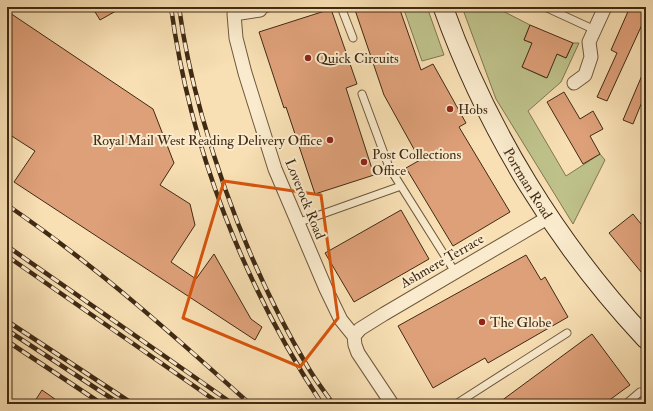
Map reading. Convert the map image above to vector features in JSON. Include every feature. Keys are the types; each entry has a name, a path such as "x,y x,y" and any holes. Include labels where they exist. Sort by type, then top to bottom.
{"street":[{"name":"Portman Road","path":"443,7 462,57 485,107 520,170 549,217 601,286 646,339"},
{"path":"574,83 585,75 591,57 589,42 605,7"},
{"name":"Loverock Road","path":"266,8 234,11 239,48 253,100 275,169 326,289 341,320 354,336 355,345 358,352 392,404"},
{"name":"Ashmere Terrace","path":"354,336 360,329 378,318 549,217"}],"lane":[{"path":"342,7 353,38"},
{"path":"545,7 595,30"},
{"path":"362,94 389,167 455,272"},
{"path":"297,223 401,186"},
{"path":"456,404 567,332"},
{"path":"626,404 640,392"}],"highlighted area":[{"path":"224,181 321,195 338,318 300,367 183,318"}],"green space":[{"path":"403,7 427,7 444,55 422,61"},
{"path":"462,7 495,7 530,25 524,40 539,46 528,61 525,60 522,67 546,78 550,51 566,58 573,43 579,43 561,82 528,111 566,176 600,154 605,160 573,224 496,99"}],"building":[{"path":"92,7 123,7 100,20"},
{"path":"354,7 399,7 421,70 433,64 466,123 459,127 510,212 453,246 406,168 420,160 384,95"},
{"path":"630,7 646,7 646,16 607,101 597,97 617,53 611,50"},
{"path":"331,9 357,84 346,88 374,175 315,194 286,107 284,108 259,32"},
{"path":"7,11 153,109 174,163 160,185 190,204 195,225 171,262 196,279 214,254 251,319 262,327 255,340 14,182 35,151 7,133"},
{"path":"530,25 573,43 566,58 557,54 547,78 522,67 532,43 524,40"},
{"path":"646,66 646,92 633,124 623,120"},
{"path":"564,92 580,119 593,111 603,129 590,136 600,154 583,164 547,102"},
{"path":"401,210 429,259 354,302 325,253"},
{"path":"633,214 641,224 646,220 646,278 609,233"},
{"name":"The Globe","path":"526,255 541,280 545,277 568,317 488,363 485,358 433,388 398,326"},
{"path":"592,334 630,385 604,404 497,404"},
{"path":"42,390 62,404 33,404"}],"railway":[{"path":"171,7 180,60 192,112 224,214 245,264 268,312 294,359 322,404"},
{"path":"179,7 198,102 234,214 276,309 309,369 333,404"},
{"path":"7,205 102,275 250,404"},
{"path":"7,246 233,404"},
{"path":"7,256 220,404"},
{"path":"7,321 133,404"},
{"path":"7,330 120,404"},
{"path":"7,341 102,404"}],"place":[{"name":"Quick Circuits","path":"308,58"},
{"name":"Hobs","path":"450,109"},
{"name":"Royal Mail West Reading Delivery Office","path":"330,140"},
{"name":"Post Collections Office","path":"364,162"},
{"name":"The Globe","path":"482,322"}]}
